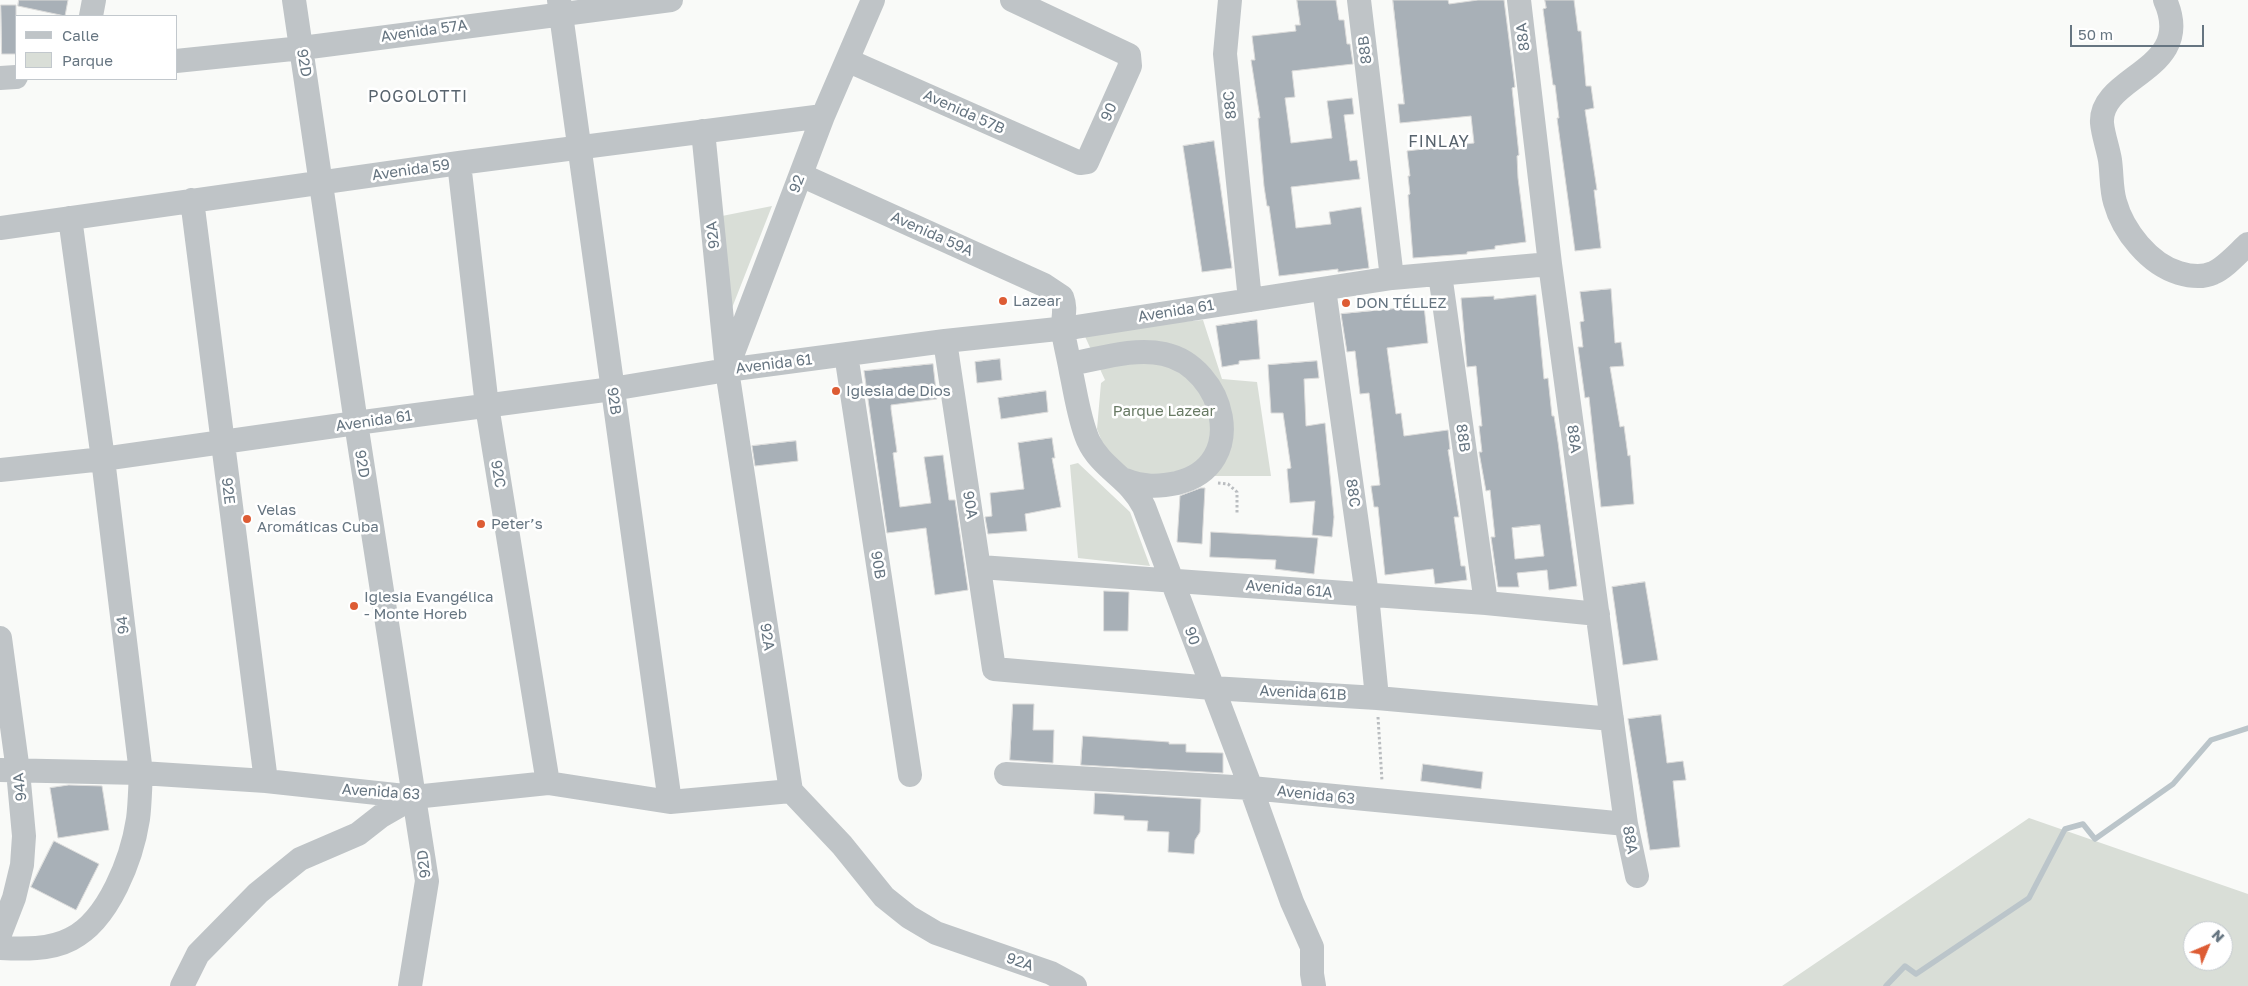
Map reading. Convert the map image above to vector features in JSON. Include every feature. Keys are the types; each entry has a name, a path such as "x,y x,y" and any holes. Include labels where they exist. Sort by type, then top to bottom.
{"street":[{"path":"91,15 94,0"},
{"name":"92D","path":"294,0 356,423 427,880 410,986"},
{"name":"Avenida 57A","path":"178,61 302,48 560,7 671,0"},
{"name":"92","path":"727,370 823,116 873,0"},
{"name":"90","path":"1012,0 1129,55 1130,66 1087,162 1080,163"},
{"name":"88C","path":"1230,0 1225,54 1250,300"},
{"name":"88B","path":"1359,0 1392,278"},
{"name":"88A","path":"1519,0 1550,264 1626,824 1637,876"},
{"path":"2165,0 2171,14 2172,31 2166,47 2146,69 2112,96 2104,108 2102,122 2110,161 2115,201 2122,219 2144,251 2172,271 2200,276 2213,273 2248,244"},
{"name":"92B","path":"560,7 670,802"},
{"name":"Avenida 57B","path":"848,61 1080,163"},
{"path":"0,78 15,77"},
{"name":"Avenida 59","path":"0,228 459,163 823,116"},
{"name":"92A","path":"703,131 727,370 791,791 842,846 884,897 909,917 936,933 1051,973 1075,986"},
{"name":"92C","path":"459,163 486,406 548,783"},
{"name":"Avenida 59A","path":"801,174 1044,285 1062,297"},
{"name":"92E","path":"192,200 221,443 266,781"},
{"name":"94","path":"0,948 49,946 72,939 93,922 108,901 132,848 138,818 141,773 70,218"},
{"name":"Avenida 61","path":"0,470 221,443 612,389 727,370 846,354 945,341 1063,329 1392,278 1550,264"},
{"name":"88B","path":"1440,274 1486,603"},
{"name":"88C","path":"1324,289 1367,595 1377,698"},
{"name":"90","path":"1062,297 1066,313 1063,329 1089,440 1097,454 1111,470 1125,480 1138,494 1144,507 1251,788 1292,902 1312,947 1314,986"},
{"name":"90A","path":"945,341 994,669"},
{"path":"1070,364 1148,352 1171,356 1193,369 1212,392 1217,406 1222,433 1221,446 1217,455 1200,474 1190,479 1152,487 1125,480"},
{"name":"90B","path":"846,354 910,775"},
{"name":"Avenida 61A","path":"980,567 1486,603 1598,614"},
{"name":"94A","path":"0,638 9,771 24,836 22,865 14,898 0,934"},
{"name":"Avenida 61B","path":"994,669 1212,688 1377,698 1612,720"},
{"name":"Avenida 63","path":"9,771 141,773 266,781 414,797 548,783 670,802 791,791"},
{"name":"Avenida 63","path":"1006,774 1251,788 1626,824"},
{"path":"182,986 198,954 258,893 300,860 358,834 381,816 414,797"}],"path":[{"path":"1190,479 1228,484 1237,492 1237,515"},
{"path":"1377,698 1383,802"}],"green space":[{"path":"772,206 730,313 722,216"},
{"name":"Parque Lazear","path":"1203,320 1222,379 1257,382 1271,476 1144,476 1134,473 1118,463 1103,444 1097,429 1101,383 1105,380 1082,330"},
{"path":"1078,463 1130,512 1150,566 1078,558 1070,465"},
{"path":"2029,818 2248,894 2248,986 1782,986"}],"building":[{"path":"19,0 68,0 65,15 18,6"},
{"path":"1297,0 1336,0 1339,20 1344,20 1347,44 1350,44 1353,64 1292,71 1295,97 1285,98 1291,143 1332,138 1327,101 1352,98 1354,114 1344,115 1350,161 1357,160 1360,179 1291,187 1296,228 1331,224 1329,212 1361,207 1369,268 1338,272 1338,269 1279,276 1269,206 1267,206 1264,186 1258,118 1260,118 1251,60 1255,60 1252,36 1296,31 1295,25 1300,25"},
{"path":"1393,0 1448,0 1449,4 1478,0 1504,0 1515,87 1512,88 1519,155 1517,156 1518,178 1526,242 1495,246 1495,249 1467,252 1467,254 1413,258 1408,195 1410,194 1408,176 1410,176 1407,151 1474,143 1471,116 1400,123 1398,104 1404,104"},
{"path":"1545,0 1574,0 1578,31 1581,31 1586,86 1591,86 1594,108 1585,110 1597,190 1594,190 1601,248 1575,251 1557,118 1559,118 1555,85 1553,85 1543,9 1546,8"},
{"path":"1,5 16,5 15,54 2,54"},
{"path":"1214,141 1232,268 1202,272 1183,146"},
{"path":"1611,289 1615,343 1621,342 1624,366 1610,367 1620,427 1624,426 1628,456 1630,455 1634,504 1601,507 1589,397 1585,398 1578,347 1583,347 1580,322 1584,321 1580,292"},
{"path":"1536,295 1544,379 1548,378 1577,586 1549,590 1547,570 1517,573 1519,587 1498,587 1491,537 1495,537 1490,490 1486,491 1479,452 1482,452 1479,426 1482,426 1476,366 1467,367 1461,298 1494,296 1494,299","holes":["1540,525 1544,556 1515,559 1512,528"]},
{"path":"1424,306 1428,343 1387,348 1396,414 1401,413 1404,436 1448,430 1450,449 1448,450 1459,517 1454,517 1461,566 1465,566 1467,580 1435,584 1433,569 1385,575 1378,507 1374,507 1371,486 1380,485 1369,393 1360,394 1355,351 1347,352 1341,314"},
{"path":"1257,320 1260,359 1239,361 1239,364 1222,367 1216,326"},
{"path":"1000,359 1002,380 977,383 975,362"},
{"path":"1317,361 1319,378 1304,379 1306,426 1325,423 1334,517 1332,537 1312,535 1315,501 1290,503 1287,469 1291,468 1283,413 1271,413 1268,365"},
{"path":"933,364 937,399 891,405 891,409 897,452 893,453 900,507 931,503 924,457 943,455 949,500 955,500 968,590 935,595 926,528 887,533 864,371"},
{"path":"1046,391 1048,412 1001,419 998,398"},
{"path":"1052,438 1055,458 1052,458 1061,507 1025,514 1027,531 988,534 985,517 992,516 990,493 1024,489 1018,443"},
{"path":"796,441 798,461 755,466 752,446"},
{"path":"1205,488 1202,544 1177,542 1180,496"},
{"path":"1211,532 1318,538 1314,574 1275,569 1276,560 1210,557"},
{"path":"1645,582 1658,660 1623,665 1612,587"},
{"path":"1104,591 1129,592 1128,631 1104,631"},
{"path":"1013,704 1034,704 1033,730 1054,730 1053,763 1010,760"},
{"path":"1661,715 1667,763 1683,761 1686,780 1673,781 1680,847 1650,850 1628,719"},
{"path":"1083,736 1186,744 1186,752 1223,753 1223,773 1081,765"},
{"path":"1423,764 1483,772 1481,789 1421,781"},
{"path":"69,785 102,786 109,830 58,838 50,788"},
{"path":"1095,793 1201,799 1200,832 1195,840 1194,854 1168,852 1169,832 1147,831 1148,821 1124,820 1124,816 1094,814"},
{"path":"54,841 99,864 76,910 31,887"}],"waterway":[{"path":"1886,986 1905,966 1916,974 2029,898 2065,829 2083,824 2095,839 2173,784 2211,740 2248,728"}],"place":[{"name":"Lazear","path":"1003,301"},
{"name":"DON TÉLLEZ","path":"1346,303"},
{"name":"Iglesia de Dios","path":"836,391"},
{"name":"Velas Aromáticas Cuba","path":"247,519"},
{"name":"Peter’s","path":"481,524"},
{"name":"Iglesia Evangélica - Monte Horeb","path":"354,606"}],"district":[{"name":"POGOLOTTI","path":"418,97"},
{"name":"FINLAY","path":"1439,142"}]}
